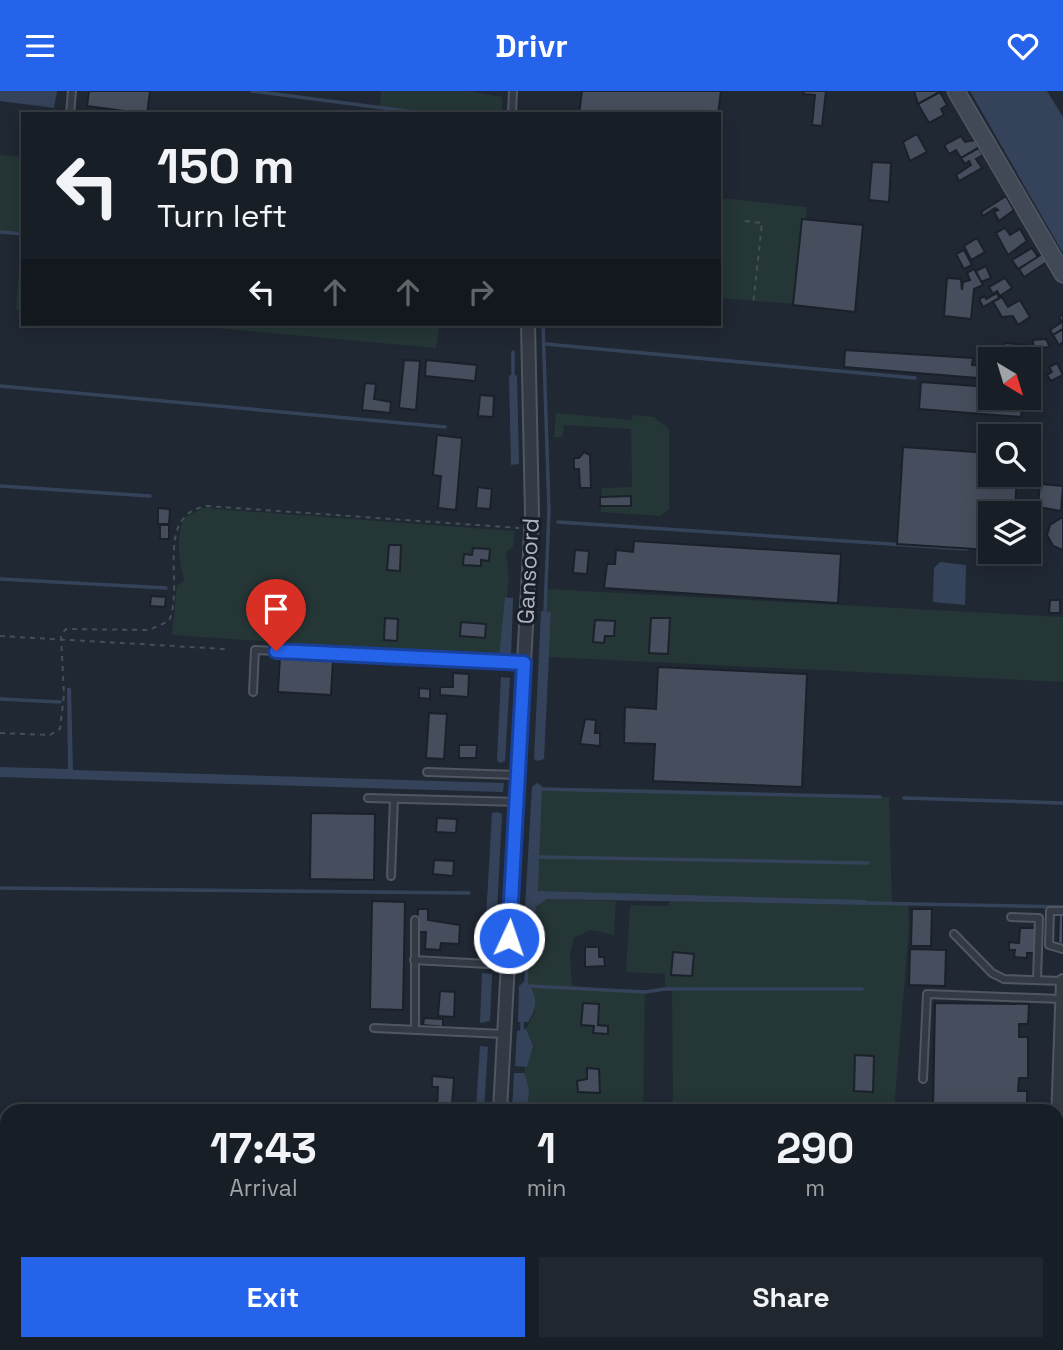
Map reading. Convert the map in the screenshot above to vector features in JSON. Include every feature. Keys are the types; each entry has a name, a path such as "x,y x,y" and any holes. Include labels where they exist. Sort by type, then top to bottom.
{"street":[{"path":"956,91 1063,274"},
{"name":"Gansoord","path":"500,1104 531,529 528,326"},
{"path":"1057,1104 1062,981"}],"lane":[{"path":"69,112 72,91"},
{"path":"512,112 513,91"},
{"path":"253,692 255,650 524,663"},
{"path":"427,772 517,775"},
{"path":"368,798 516,802"},
{"path":"391,876 394,799"},
{"path":"1063,911 1050,911 1049,945 1063,949"},
{"path":"1011,917 1039,918 1037,980"},
{"path":"415,920 415,1028"},
{"path":"954,934 992,973 1004,979 1062,981"},
{"path":"414,960 508,965"},
{"path":"923,1079 927,994 1061,999"},
{"path":"374,1028 504,1034"}],"path":[{"path":"746,221 762,223 753,305"},
{"path":"0,733 50,735 60,729 64,695 61,635 66,629 149,630 169,621 174,596 175,534 183,515 193,508 207,506 531,529"},
{"path":"0,636 225,649"}],"shaded area":[{"path":"381,91 467,91 502,97 502,112 419,112 380,107"},
{"path":"0,155 21,157 21,235 0,232"},
{"path":"721,198 807,207 795,304 721,298"},
{"path":"21,247 21,310 16,309"},
{"path":"195,326 439,326 436,348"},
{"path":"556,413 632,420 633,415 654,417 669,429 669,509 660,516 601,512 602,488 632,487 631,429 564,425 562,437 554,437"},
{"path":"203,508 514,531 513,546 506,552 509,578 499,657 172,635 177,585 184,581 179,550 181,526 183,518"},
{"path":"546,589 1063,617 1063,682 549,657 551,612 545,611"},
{"path":"541,789 645,789 889,797 892,903 908,903 909,928 895,1104 673,1104 672,989 665,989 665,974 626,972 630,905 669,906 669,901 866,905 538,891"},
{"path":"547,899 616,901 614,935 591,930 574,938 570,953 572,986 645,992 643,1104 527,1104 529,1093 524,1073 533,1046 526,1029 535,1011 534,994 526,980 527,960 532,956 536,906"}],"water":[{"path":"0,91 57,91 54,108 0,101"},
{"path":"970,91 1047,91 1063,117 1063,253"},
{"path":"509,376 517,376 519,464 511,465"},
{"path":"940,562 966,565 965,605 933,602 934,568"},
{"path":"505,597 513,598 511,657 499,657"},
{"path":"541,611 551,612 544,759 538,761 534,759"},
{"path":"501,677 510,678 505,761 500,763 497,760"},
{"path":"67,688 71,688 73,770 504,783 503,792 0,777 0,767 68,769"},
{"path":"537,783 542,786 538,891 866,900 867,905 547,899 536,906 532,957 522,959 532,787"},
{"path":"492,813 502,814 495,952 484,953"},
{"path":"482,973 492,974 490,1021 480,1023"},
{"path":"526,980 535,996 535,1006 528,1022 518,1022 519,986"},
{"path":"526,1029 533,1046 527,1067 515,1066 517,1031"},
{"path":"480,1046 488,1047 484,1104 476,1104"},
{"path":"514,1073 524,1073 528,1084 528,1101 527,1104 512,1104"}],"building":[{"path":"89,91 150,91 147,112 87,106"},
{"path":"582,91 721,91 718,112 579,112"},
{"path":"804,91 826,91 822,126 812,125 815,95 803,94"},
{"path":"914,91 940,91 940,92 918,104"},
{"path":"940,92 947,105 941,109 944,115 929,123 918,104"},
{"path":"917,134 927,152 910,161 903,142"},
{"path":"961,136 965,142 975,140 979,147 961,158 956,150 949,154 944,145"},
{"path":"979,148 983,155 976,159 982,168 959,181 956,175 971,165 969,161 965,164 961,158"},
{"path":"872,162 891,163 889,202 869,200"},
{"path":"1006,196 1014,210 999,221 994,212 998,210 995,208 983,216 981,212"},
{"path":"802,219 863,225 855,312 793,305"},
{"path":"1005,228 1010,235 1020,229 1027,241 1008,255 996,233"},
{"path":"977,238 985,252 971,260 964,246"},
{"path":"1032,248 1038,257 1018,269 1012,260"},
{"path":"964,250 972,265 964,269 956,254"},
{"path":"1042,254 1047,262 1024,277 1019,269"},
{"path":"986,266 991,278 981,282 976,271"},
{"path":"974,269 983,285 974,289 971,319 944,316 947,278 961,279 962,290 963,282 970,280 967,273"},
{"path":"1005,278 1012,288 1000,296 997,291 993,294 989,287"},
{"path":"997,293 999,298 983,307 979,299 985,296 986,299"},
{"path":"1002,297 1008,307 1020,300 1030,317 1018,325 1013,316 1002,317 993,302"},
{"path":"1063,314 1063,329 1053,335 1050,330 1062,322 1059,317"},
{"path":"1063,329 1063,342 1059,345 1053,335"},
{"path":"1046,339 1050,347 1033,347 1033,340"},
{"path":"1004,343 1026,345 1026,347 1004,347"},
{"path":"845,350 973,358 972,365 978,365 978,378 844,367"},
{"path":"404,360 420,361 416,410 399,408"},
{"path":"426,360 477,365 475,381 425,376"},
{"path":"1057,363 1063,375 1051,381 1047,375 1052,372 1049,367"},
{"path":"921,382 978,386 978,410 1022,410 1021,417 919,409"},
{"path":"365,383 376,384 374,399 391,402 390,413 362,410"},
{"path":"480,395 494,396 493,417 478,416"},
{"path":"437,435 462,438 456,510 438,508 441,476 433,475"},
{"path":"903,447 978,452 978,487 1016,487 1016,501 978,501 978,549 897,544"},
{"path":"584,452 590,455 591,488 580,488 579,469 574,469 574,458 579,458"},
{"path":"1041,484 1063,486 1061,511 1041,508 1041,501 1039,501"},
{"path":"478,487 492,489 490,509 476,508"},
{"path":"631,496 631,506 600,506 600,497"},
{"path":"158,508 170,509 169,524 158,524"},
{"path":"1061,518 1063,550 1053,546 1047,535 1050,525"},
{"path":"160,525 169,525 169,539 160,539"},
{"path":"634,541 841,554 838,603 604,588 607,564 615,564 616,550 633,552"},
{"path":"389,545 401,545 400,571 387,570"},
{"path":"473,548 490,549 489,561 481,560 481,566 463,565 464,554 472,555"},
{"path":"575,550 589,551 587,574 573,573"},
{"path":"151,596 166,597 165,607 150,606"},
{"path":"1050,600 1060,600 1060,613 1049,613"},
{"path":"385,618 398,619 397,641 384,640"},
{"path":"651,618 670,618 668,654 649,653"},
{"path":"595,620 615,621 614,636 605,636 604,643 593,642"},
{"path":"461,622 486,624 485,638 460,636"},
{"path":"280,656 333,659 331,695 278,692"},
{"path":"658,667 807,674 802,787 653,781 655,744 624,743 625,707 656,709"},
{"path":"453,673 469,674 468,697 440,695 440,687 453,687"},
{"path":"419,688 430,689 430,699 419,698"},
{"path":"429,713 447,714 444,759 426,758"},
{"path":"585,719 596,720 595,733 600,733 600,746 580,744"},
{"path":"459,745 477,745 476,758 459,758"},
{"path":"311,813 375,814 374,880 310,879"},
{"path":"437,818 457,819 456,833 436,832"},
{"path":"434,860 454,861 453,876 433,874"},
{"path":"372,901 405,902 403,1010 370,1009"},
{"path":"418,909 428,909 428,920 460,925 459,944 441,943 440,950 425,949 426,932 417,932"},
{"path":"912,909 932,909 931,946 911,946"},
{"path":"1059,914 1063,914 1063,944 1058,943"},
{"path":"1020,928 1036,928 1036,953 1027,953 1027,958 1014,957 1015,950 1009,950 1009,942 1019,943"},
{"path":"585,947 599,947 599,957 604,957 605,966 585,967"},
{"path":"910,949 946,950 945,986 909,985"},
{"path":"673,952 694,954 692,976 671,975"},
{"path":"440,991 455,992 454,1017 438,1016"},
{"path":"583,1003 599,1004 598,1025 608,1026 608,1034 593,1033 594,1026 581,1025"},
{"path":"935,1003 1029,1004 1028,1024 1019,1024 1019,1037 1028,1037 1028,1078 1019,1078 1018,1091 1027,1091 1027,1104 933,1104"},
{"path":"424,1018 443,1019 443,1027 423,1025"},
{"path":"855,1055 874,1056 873,1092 854,1091"},
{"path":"587,1068 599,1069 600,1093 578,1092 577,1081 587,1079"},
{"path":"432,1076 454,1078 452,1104 437,1104 438,1087 432,1087"}],"waterway":[{"path":"252,91 415,112"},
{"path":"0,232 21,234"},
{"path":"543,326 549,510 545,611"},
{"path":"545,344 915,378"},
{"path":"513,352 513,374"},
{"path":"0,386 445,427"},
{"path":"0,486 150,496"},
{"path":"558,522 967,549"},
{"path":"0,579 166,588"},
{"path":"0,699 60,702"},
{"path":"541,789 880,797"},
{"path":"904,798 1063,803"},
{"path":"540,857 868,863"},
{"path":"0,888 469,893"},
{"path":"866,903 1063,907"},
{"path":"526,982 527,960"},
{"path":"529,986 645,992 665,989 862,989"},
{"path":"522,1018 522,1034"}],"route":[{"path":"276,651 524,663 509,938"}]}
